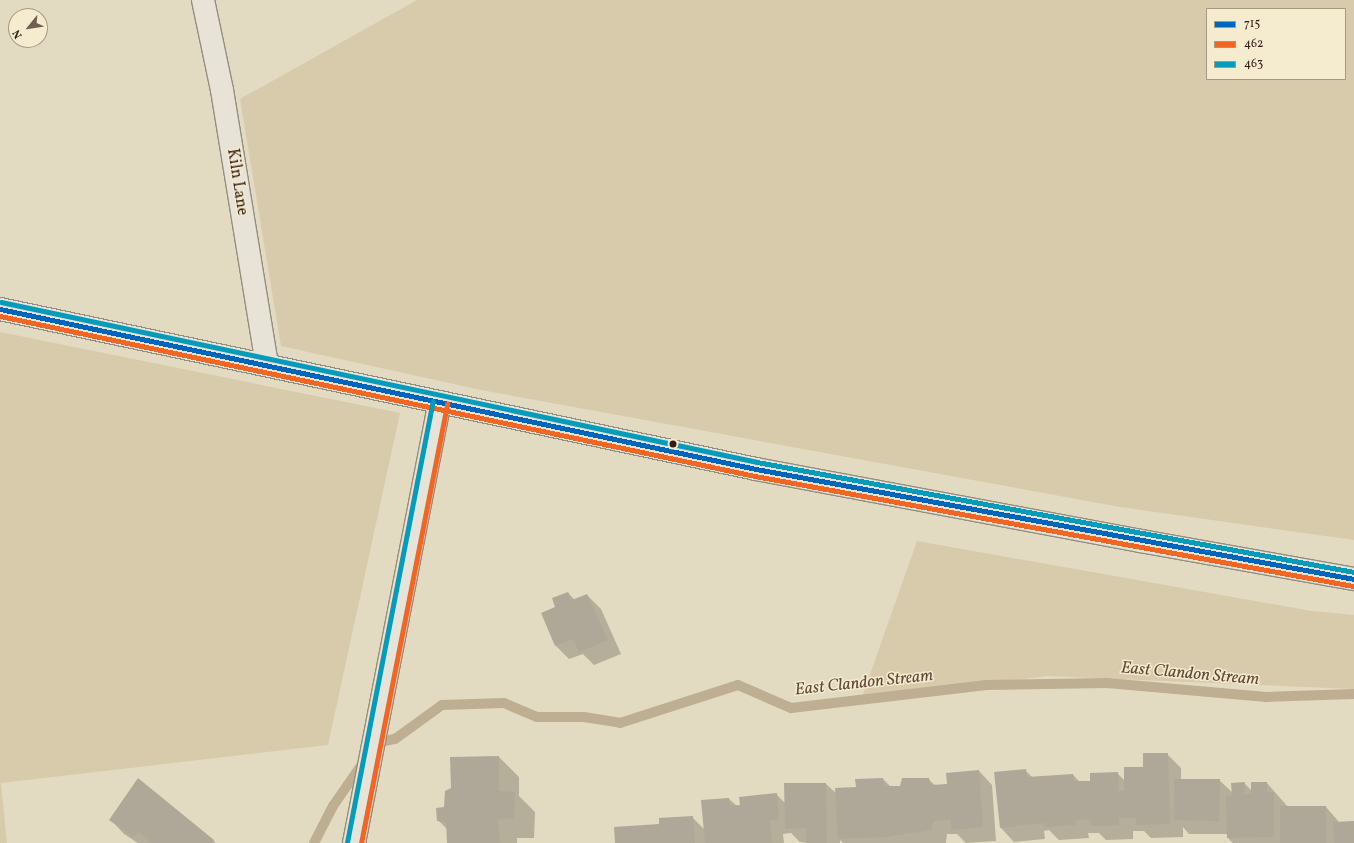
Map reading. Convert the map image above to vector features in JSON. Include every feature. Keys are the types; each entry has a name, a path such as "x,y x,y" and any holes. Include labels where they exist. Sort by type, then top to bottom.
{"main road":[{"name":"Kiln Lane","path":"203,0 222,90 267,365"},
{"path":"0,308 756,469 1354,579"},
{"path":"354,843 440,402"}],"shaded area":[{"path":"417,0 1354,0 1354,540 1120,507 481,390 281,346 240,99"},
{"path":"0,332 400,413 328,745 1,783 7,843 0,843"},
{"path":"917,541 1312,611 1354,615 1354,689 1047,676 861,700"}],"building":[{"path":"568,592 572,600 587,594 608,640 579,652 573,639 555,646 541,613 555,607 552,598"},
{"path":"1143,753 1168,753 1170,824 1136,825 1136,818 1119,818 1119,826 1091,826 1091,819 1075,820 1076,825 1044,827 1045,823 1000,828 994,772 1026,769 1027,777 1073,774 1074,781 1090,781 1090,773 1118,772 1119,791 1124,791 1124,767 1143,767"},
{"path":"499,756 499,791 515,792 514,818 498,819 500,843 447,843 446,822 437,821 436,808 444,807 445,791 451,788 450,757"},
{"path":"979,770 983,827 951,830 951,820 933,821 932,830 887,837 838,839 835,788 856,787 855,779 883,778 884,786 900,786 902,778 929,778 931,785 947,784 946,773"},
{"path":"138,778 214,840 212,843 153,843 139,832 133,837 109,820"},
{"path":"1174,779 1220,779 1219,821 1174,820"},
{"path":"1245,782 1244,795 1251,794 1251,782 1267,782 1267,792 1274,792 1274,837 1227,838 1226,796 1232,796 1231,783"},
{"path":"784,783 826,783 827,843 806,843 806,828 785,829"},
{"path":"777,793 779,819 770,820 772,843 705,843 701,800 729,798 730,806 740,805 739,797"},
{"path":"1280,806 1326,806 1326,843 1280,843"},
{"path":"693,816 695,843 615,843 614,827 659,824 659,818"},
{"path":"1354,821 1354,843 1334,843 1333,822"}],"waterway":[{"name":"East Clandon Stream","path":"374,747 377,743 395,739 442,705 504,703 537,717 584,717 620,723 738,685 791,708 987,685 1107,683 1266,697 1354,694"},
{"name":"East Clandon Stream","path":"314,843 333,806 365,760"}],"transit line":[{"name":"463","path":"1,302 757,462 1354,572"},
{"name":"715","path":"0,309 756,469 1354,579"},
{"name":"462","path":"0,316 755,476 1353,586"},
{"name":"463","path":"347,842 433,401"},
{"name":"462","path":"361,843 447,403"}]}
